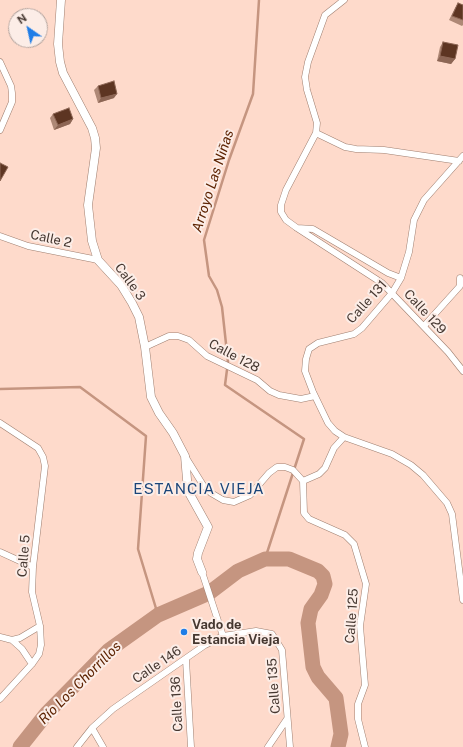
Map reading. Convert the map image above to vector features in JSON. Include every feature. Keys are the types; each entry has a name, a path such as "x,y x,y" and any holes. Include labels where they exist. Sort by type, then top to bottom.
{"street":[{"name":"Calle 3","path":"61,0 58,44 60,62 63,73 96,138 88,205 92,241 98,260 121,285 139,317 145,347 151,397 158,413 173,433 185,456 188,491 208,527 197,559 202,572"},
{"path":"344,0 325,15 308,62 305,77 307,90 317,123 316,133 345,147 356,149 384,150 461,159"},
{"path":"0,62 11,86 12,93 12,102 0,130"},
{"name":"Calle 129","path":"316,133 283,200 281,212 286,220 297,228 382,283 448,352 463,371"},
{"name":"Calle 131","path":"344,437 328,423 305,371 309,349 318,343 354,334 362,328 392,293 401,278 414,220 424,200 461,159"},
{"path":"297,228 313,229 388,273 401,278"},
{"name":"Calle 2","path":"0,236 28,246 98,260"},
{"path":"424,326 460,286 460,278"},
{"name":"Calle 128","path":"145,347 169,336 178,336 189,340 208,356 257,380 270,391 279,395 301,398 315,396"},
{"name":"Calle 5","path":"0,423 32,442 44,457 45,479 33,567 32,592 40,626 41,644 39,654 32,664 0,699"},
{"path":"185,456 211,493 223,500 234,502 243,499 250,494 268,473 277,467 285,467 293,470 303,481 319,474 325,468 334,448 344,437 392,454 411,465 423,475 447,503 452,514 463,600"},
{"name":"Calle 125","path":"303,481 304,513 309,519 345,535 352,540 361,563 366,584 360,626 365,685 358,704 358,719 365,747"},
{"path":"0,552 33,567"},
{"path":"202,572 222,636"},
{"path":"12,640 25,636 40,626"},
{"name":"Calle 146","path":"77,747 92,728 113,709 186,660 205,645 222,636 264,632"},
{"name":"Calle 135","path":"264,632 272,634 282,650 290,747"},
{"path":"0,637 12,640 22,650 32,664"},
{"name":"Calle 136","path":"186,660 191,747"},
{"path":"268,747 287,718"},
{"path":"92,728 103,747"}],"building":[{"path":"458,3 463,5 463,20 452,16"},
{"path":"443,42 458,45 455,59 440,56"},
{"path":"114,81 117,94 101,98 98,86"},
{"path":"69,108 73,119 58,125 53,114"},
{"path":"0,163 8,167 0,181"}],"waterway":[{"name":"Arroyo Las Niñas","path":"259,0 253,94 229,160 204,240 209,276 217,290 222,307 228,362 225,385 304,439 265,559"},
{"path":"0,389 80,387 146,436 138,549 158,615"},
{"name":"Río Los Chorrillos","path":"20,747 47,713 109,650 158,615 209,593 238,571 265,559 289,559 318,571 323,576 325,584 321,595 311,609 308,623 313,667 318,677 336,698 341,734 338,747"}],"place":[{"name":"Vado de Estancia Vieja","path":"184,632"}],"district":[{"name":"ESTANCIA VIEJA","path":"199,489"}]}
